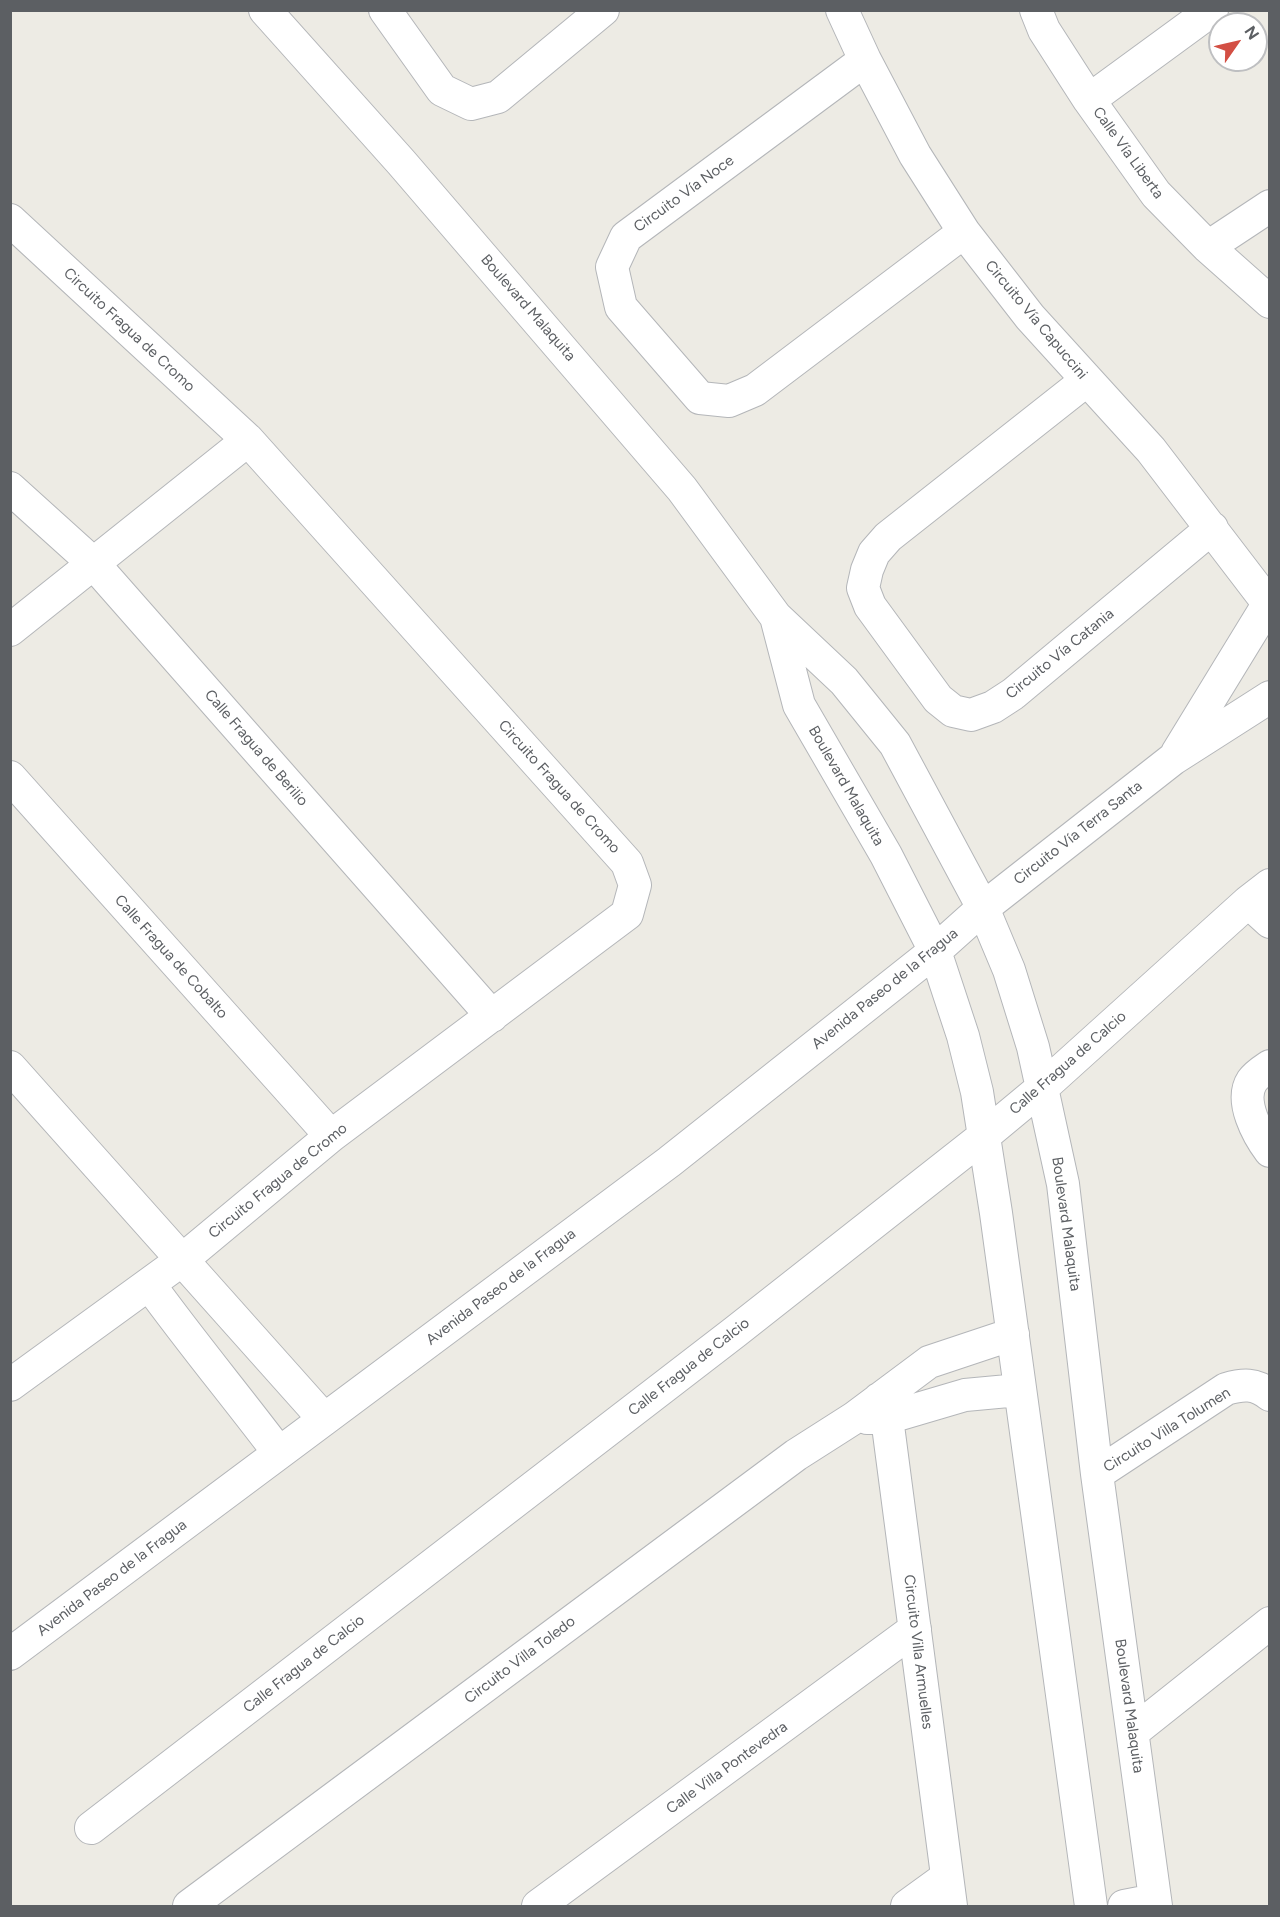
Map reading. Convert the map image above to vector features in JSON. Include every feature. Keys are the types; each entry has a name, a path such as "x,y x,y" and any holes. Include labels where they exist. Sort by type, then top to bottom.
{"street":[{"name":"Boulevard Malaquita","path":"265,10 401,162 674,480 776,617 844,681 895,744 983,908 1010,970 1043,1087 1062,1184 1098,1474 1156,1903"},
{"path":"385,10 442,90 471,104 498,97 603,10"},
{"name":"Circuito Vía Capuccini","path":"842,10 865,60 915,155 964,232 1030,317 1150,450 1269,602"},
{"name":"Calle Vía Liberta","path":"1036,10 1044,30 1089,100 1156,194 1208,247 1269,302"},
{"path":"1089,100 1212,10"},
{"name":"Circuito Vía Noce","path":"865,60 626,237 612,267 621,307 700,398 729,401 754,390 964,232"},
{"path":"1208,247 1269,206"},
{"name":"Circuito Fragua de Cromo","path":"10,220 248,440 627,863 635,885 627,914 331,1136 182,1260 16,1371"},
{"name":"Circuito Vía Catania","path":"1087,381 888,537 874,553 867,570 864,588 870,606 938,699 953,711 971,715 993,707 1013,694 1212,528"},
{"path":"10,630 248,440"},
{"name":"Calle Fragua de Berilio","path":"10,488 93,563 492,1016"},
{"name":"Circuito Vía Terra Santa","path":"1173,759 1269,602"},
{"name":"Boulevard Malaquita","path":"776,617 799,705 886,855 935,951 963,1036 977,1092 1013,1334 1091,1906"},
{"name":"Circuito Vía Terra Santa","path":"983,908 1173,759 1269,697"},
{"name":"Calle Fragua de Cobalto","path":"10,777 331,1136"},
{"name":"Calle Fragua de Calcio","path":"91,1828 716,1346 984,1136 1262,903"},
{"name":"Avenida Paseo de la Fragua","path":"10,1654 669,1162 935,951 983,908"},
{"path":"1269,1065 1251,1082 1247,1105 1260,1137 1269,1151"},
{"path":"10,1067 324,1419"},
{"path":"149,1284 279,1453"},
{"path":"883,1408 930,1362 1013,1334"},
{"name":"Circuito Villa Tolumen","path":"1098,1474 1226,1389 1243,1384 1260,1387 1269,1395"},
{"name":"Circuito Villa Toledo","path":"189,1906 787,1462 854,1418 883,1408 965,1395 1019,1390"},
{"name":"Circuito Villa Armuelles","path":"883,1408 915,1629 949,1892"},
{"path":"1133,1732 1269,1623"},
{"name":"Calle Villa Pontevedra","path":"538,1906 915,1629"},
{"path":"907,1906 949,1892"},
{"path":"1124,1906 1156,1903"}]}
